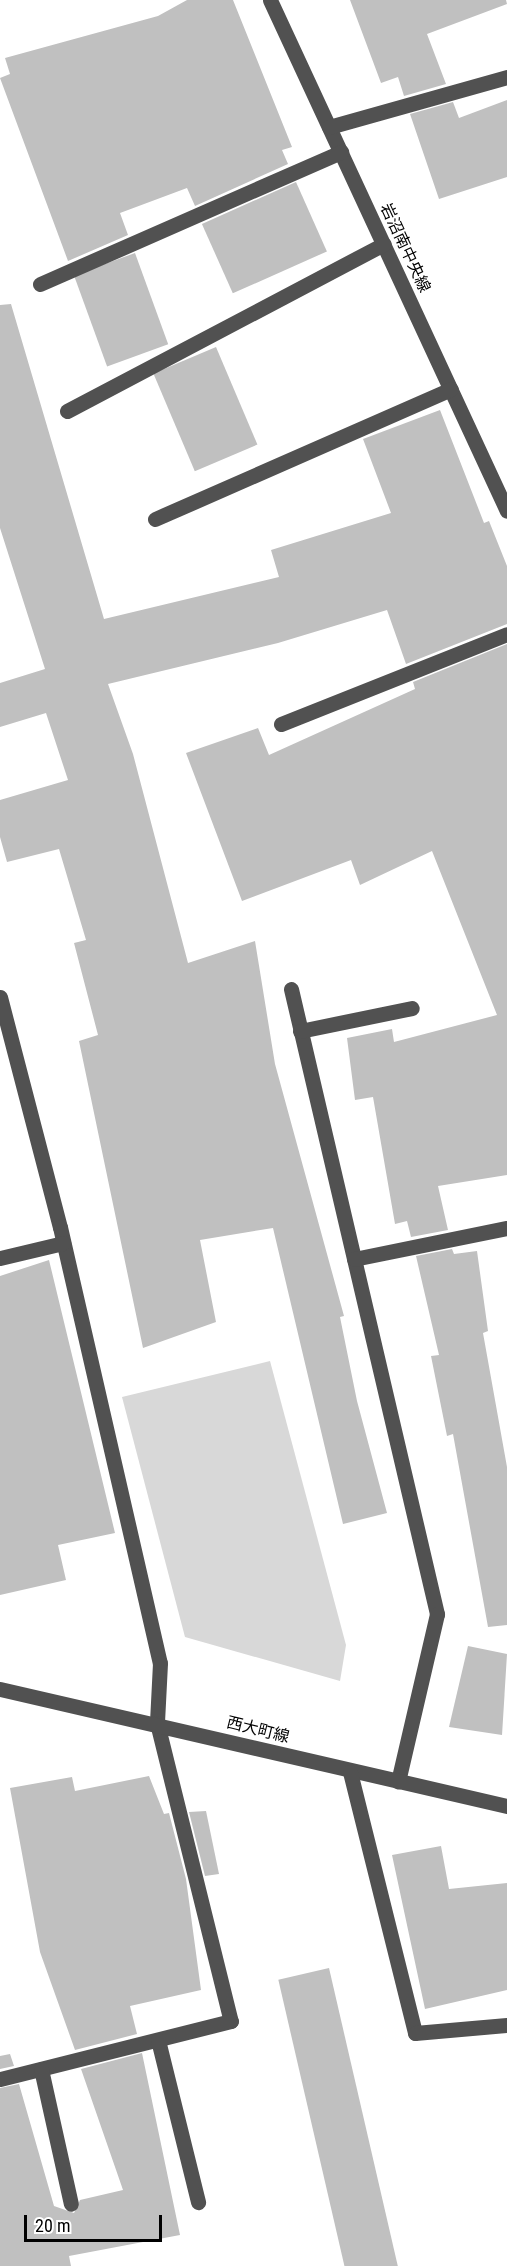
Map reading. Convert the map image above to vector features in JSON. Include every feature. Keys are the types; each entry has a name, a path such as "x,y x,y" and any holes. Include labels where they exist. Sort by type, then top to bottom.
{"street":[{"name":"岩沼南中央線","path":"270,0 507,511"},
{"path":"329,127 507,77"},
{"path":"40,284 341,152"},
{"path":"67,411 384,244"},
{"path":"154,519 451,389"},
{"path":"281,724 507,634"},
{"path":"291,989 437,1614 398,1782"},
{"path":"0,997 63,1243 160,1663 157,1723 231,2021 0,2079"},
{"path":"300,1031 412,1008"},
{"path":"354,1259 507,1228"},
{"path":"0,1258 63,1243"},
{"name":"西大町線","path":"0,1689 157,1723 350,1772 507,1806"},
{"path":"350,1772 415,2032 507,2025"},
{"path":"158,2040 198,2202"},
{"path":"41,2069 71,2204"}],"shaded area":[{"path":"270,1361 346,1645 340,1681 185,1637 122,1397"}],"building":[{"path":"187,0 233,0 292,147 282,150 288,164 195,206 187,188 120,213 128,235 68,261 0,78 10,74 5,58 158,16"},
{"path":"350,0 506,0 507,4 427,34 446,84 404,96 398,77 381,83"},
{"path":"507,100 507,177 439,199 410,114 453,102 459,118"},
{"path":"296,182 327,251 233,293 202,224"},
{"path":"135,253 168,344 107,366 74,275"},
{"path":"11,304 104,619 279,577 271,550 391,513 363,439 440,410 484,523 489,521 507,566 507,624 406,664 387,610 278,643 108,684 133,754 188,963 255,941 275,1064 344,1316 340,1317 357,1401 387,1513 343,1524 273,1228 200,1240 216,1322 143,1348 79,1041 98,1035 74,943 86,940 59,849 7,862 0,837 0,800 68,780 46,713 0,727 0,683 45,669 0,528 0,305"},
{"path":"216,347 257,445 195,471 153,374"},
{"path":"507,644 507,1175 438,1186 448,1230 411,1237 407,1221 395,1224 373,1097 355,1100 347,1038 392,1029 394,1042 497,1015 432,851 360,885 351,860 242,901 186,753 258,728 269,755 415,689 413,682"},
{"path":"452,1249 454,1254 477,1251 488,1331 483,1333 507,1467 507,1625 488,1627 453,1434 447,1436 431,1356 439,1355 416,1256"},
{"path":"49,1260 115,1533 58,1545 66,1580 0,1595 0,1276"},
{"path":"468,1646 507,1654 502,1735 449,1727"},
{"path":"149,1776 164,1814 169,1813 186,1879 201,1990 130,2006 137,2034 75,2050 40,1952 10,1788 72,1777 75,1791"},
{"path":"206,1811 219,1874 205,1876 189,1812"},
{"path":"441,1846 449,1889 507,1883 507,1990 425,2009 392,1855"},
{"path":"329,1968 398,2266 344,2266 278,1980"},
{"path":"142,2053 180,2235 69,2256 71,2266 0,2266 0,2088 19,2084 54,2206 74,2213 80,2200 123,2190 81,2069"},
{"path":"10,2054 14,2066 0,2069 0,2056"}]}
